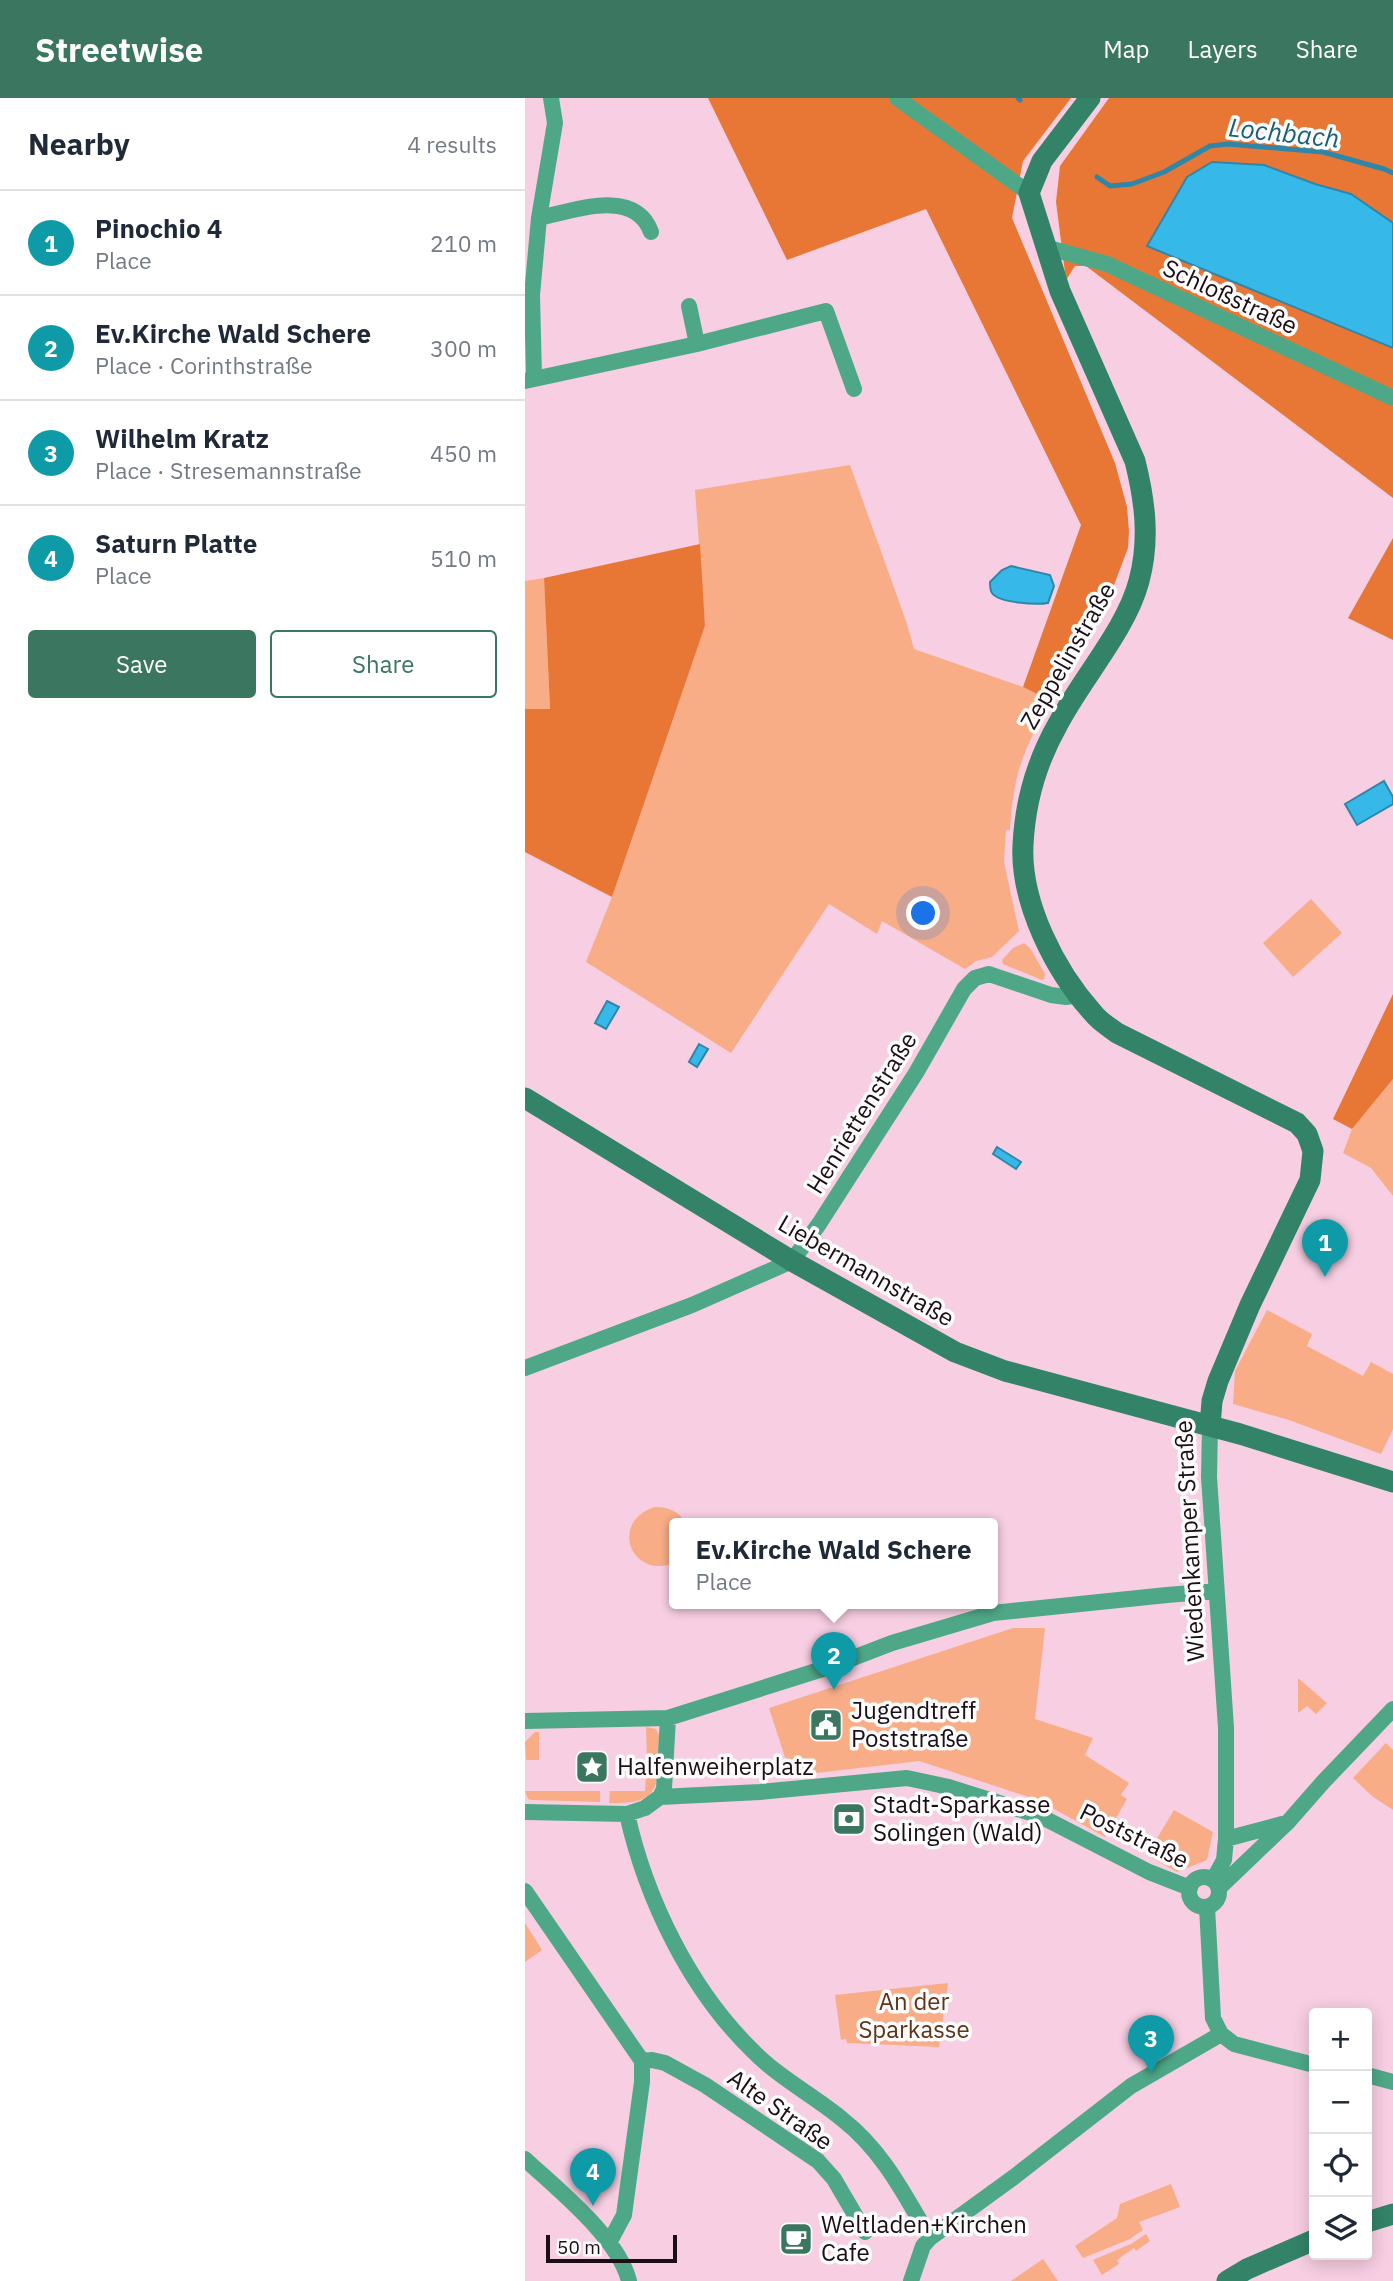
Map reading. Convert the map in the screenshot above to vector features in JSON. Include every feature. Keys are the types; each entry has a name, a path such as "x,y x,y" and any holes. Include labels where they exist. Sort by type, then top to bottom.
{"street":[{"path":"551,98 555,124 539,218 532,295 529,380 697,344 826,312 854,389"},
{"path":"897,98 1029,192 1042,161 1090,98"},
{"name":"Zeppelinstraße","path":"1029,192 1060,291 1135,461 1146,520 1139,582 1130,605 1058,723 1035,771 1023,847 1032,902 1039,928 1049,949 1094,1015 1117,1033 1198,1075"},
{"path":"539,218 616,205 639,214 646,220 651,232"},
{"name":"Schloßstraße","path":"1045,247 1107,264 1393,397"},
{"path":"689,306 697,344"},
{"name":"Henriettenstraße","path":"792,1261 909,1085 969,983 989,974 1051,995 1066,998 1078,995"},
{"name":"Wiedenkamper Straße","path":"1198,1075 1297,1123 1307,1134 1313,1152 1310,1180 1250,1305 1212,1401 1209,1477 1226,1728 1226,1839 1224,1860 1216,1884 1218,1898 1207,1907"},
{"name":"Liebermannstraße","path":"525,1098 792,1261 955,1352 1005,1371 1210,1426 1393,1482"},
{"path":"525,1368 692,1304 792,1261"},
{"path":"525,1721 668,1718 892,1643 993,1613 1216,1591"},
{"path":"1309,2064 1241,2047 1226,2040 1221,2034 1211,2007 1207,1907 1193,1902 1189,1896 1190,1888 1200,1877 1209,1877 1216,1884 1287,1822 1393,1709"},
{"path":"660,1797 664,1789 668,1718"},
{"name":"Poststraße","path":"525,1812 627,1814 645,1808 660,1797 760,1792 907,1778 949,1787 1040,1816 1149,1872 1190,1888"},
{"path":"627,1814 641,1868 655,1903 708,1996 755,2053 843,2119 869,2143 894,2175 926,2242"},
{"path":"1226,1839 1287,1822"},
{"path":"525,1891 642,2061 642,2082 628,2196 624,2214 610,2243"},
{"path":"911,2281 926,2242 1131,2086 1221,2034"},
{"name":"Alte Straße","path":"642,2061 665,2063 705,2085 818,2161 834,2179 865,2232"},
{"path":"1372,2076 1393,2082"},
{"path":"525,2160 610,2243 628,2278 644,2281"},
{"path":"1372,2220 1393,2214"},
{"path":"1227,2281 1247,2269 1309,2242"}],"green space":[{"path":"850,465 914,649 1023,687 1051,701 1021,762 1010,830 1006,830 1004,862 1019,931 992,957 976,961 965,969 882,921 877,934 829,904 731,1053 586,962 612,897 705,626 695,490"},
{"path":"544,578 550,710 525,709 525,581"},
{"path":"1311,899 1342,933 1293,977 1263,943"},
{"path":"1024,943 1030,948 1045,974 1044,979 1003,964 1002,960 1013,948"},
{"path":"1393,1079 1393,1196 1371,1168 1343,1153 1352,1129"},
{"path":"1267,1310 1312,1334 1307,1346 1363,1376 1371,1362 1393,1374 1393,1429 1381,1454 1289,1420 1233,1404 1235,1371"},
{"path":"655,1507 673,1511 682,1518 669,1518 669,1564 659,1566 646,1563 631,1547 629,1535 632,1524 641,1514"},
{"path":"1013,1628 1045,1628 1035,1719 1093,1738 1085,1755 1129,1783 1121,1795 1127,1799 1105,1837 1038,1800 919,1761 791,1776 769,1708"},
{"path":"1298,1678 1327,1703 1316,1714 1307,1706 1298,1713"},
{"path":"646,1727 656,1729 659,1735 658,1760 647,1760"},
{"path":"535,1732 539,1732 539,1760 526,1760 525,1742"},
{"path":"1386,1743 1393,1750 1393,1810 1372,1796 1353,1778"},
{"path":"646,1775 658,1775 656,1784 647,1796 634,1802 609,1803 610,1791 645,1791"},
{"path":"525,1791 600,1791 600,1802 532,1800 528,1799"},
{"path":"1174,1810 1213,1832 1207,1860 1177,1872 1147,1855"},
{"path":"525,1923 542,1950 525,1962"},
{"name":"An der Sparkasse","path":"948,1983 939,2047 847,2043 846,2039 841,2040 835,1995"},
{"path":"1171,2184 1180,2207 1139,2222 1143,2230 1130,2239 1083,2258 1075,2246 1117,2218 1120,2204"},
{"path":"1146,2234 1150,2241 1117,2260 1119,2264 1102,2275 1093,2260 1131,2244"},
{"path":"1043,2259 1058,2281 1011,2281"}],"shaded area":[{"path":"708,98 1071,98 1023,161 1012,218 1115,463 1127,507 1129,531 1128,548 1106,606 1051,701 1023,687 1081,525 926,209 787,260"},
{"path":"1109,98 1393,98 1393,223 1350,194 1264,165 1212,162 1148,246 1393,348 1393,498 1086,266 1075,266 1066,280 1056,202 1060,166"},
{"path":"1393,538 1393,640 1348,618"},
{"path":"700,544 705,626 612,897 525,852 525,709 550,709 544,578"},
{"path":"1393,994 1393,1079 1352,1129 1333,1119"}],"water":[{"path":"1212,162 1264,165 1351,194 1393,223 1393,348 1147,246 1187,177"},
{"path":"1011,566 1050,575 1054,586 1048,603 1010,601 992,593 990,582 1002,570"},
{"path":"1384,781 1393,797 1393,804 1357,825 1345,804"},
{"path":"607,1001 619,1007 606,1029 595,1023"},
{"path":"699,1044 708,1049 697,1067 689,1062"},
{"path":"997,1147 1021,1162 1016,1169 993,1154"}],"waterway":[{"name":"Lochbach","path":"1097,177 1110,186 1132,184 1164,172 1210,146 1228,144 1323,152 1393,173"}],"place":[{"name":"Pinochio 4","path":"1325,1277"},
{"name":"Ev.Kirche Wald Schere","path":"834,1690"},
{"name":"Jugendtreff Poststraße","path":"826,1725"},
{"name":"Halfenweiherplatz","path":"592,1767"},
{"name":"Stadt-Sparkasse Solingen (Wald)","path":"849,1819"},
{"name":"Wilhelm Kratz","path":"1151,2073"},
{"name":"Saturn Platte","path":"593,2206"},
{"name":"Weltladen+Kirchen Cafe","path":"796,2239"}]}
